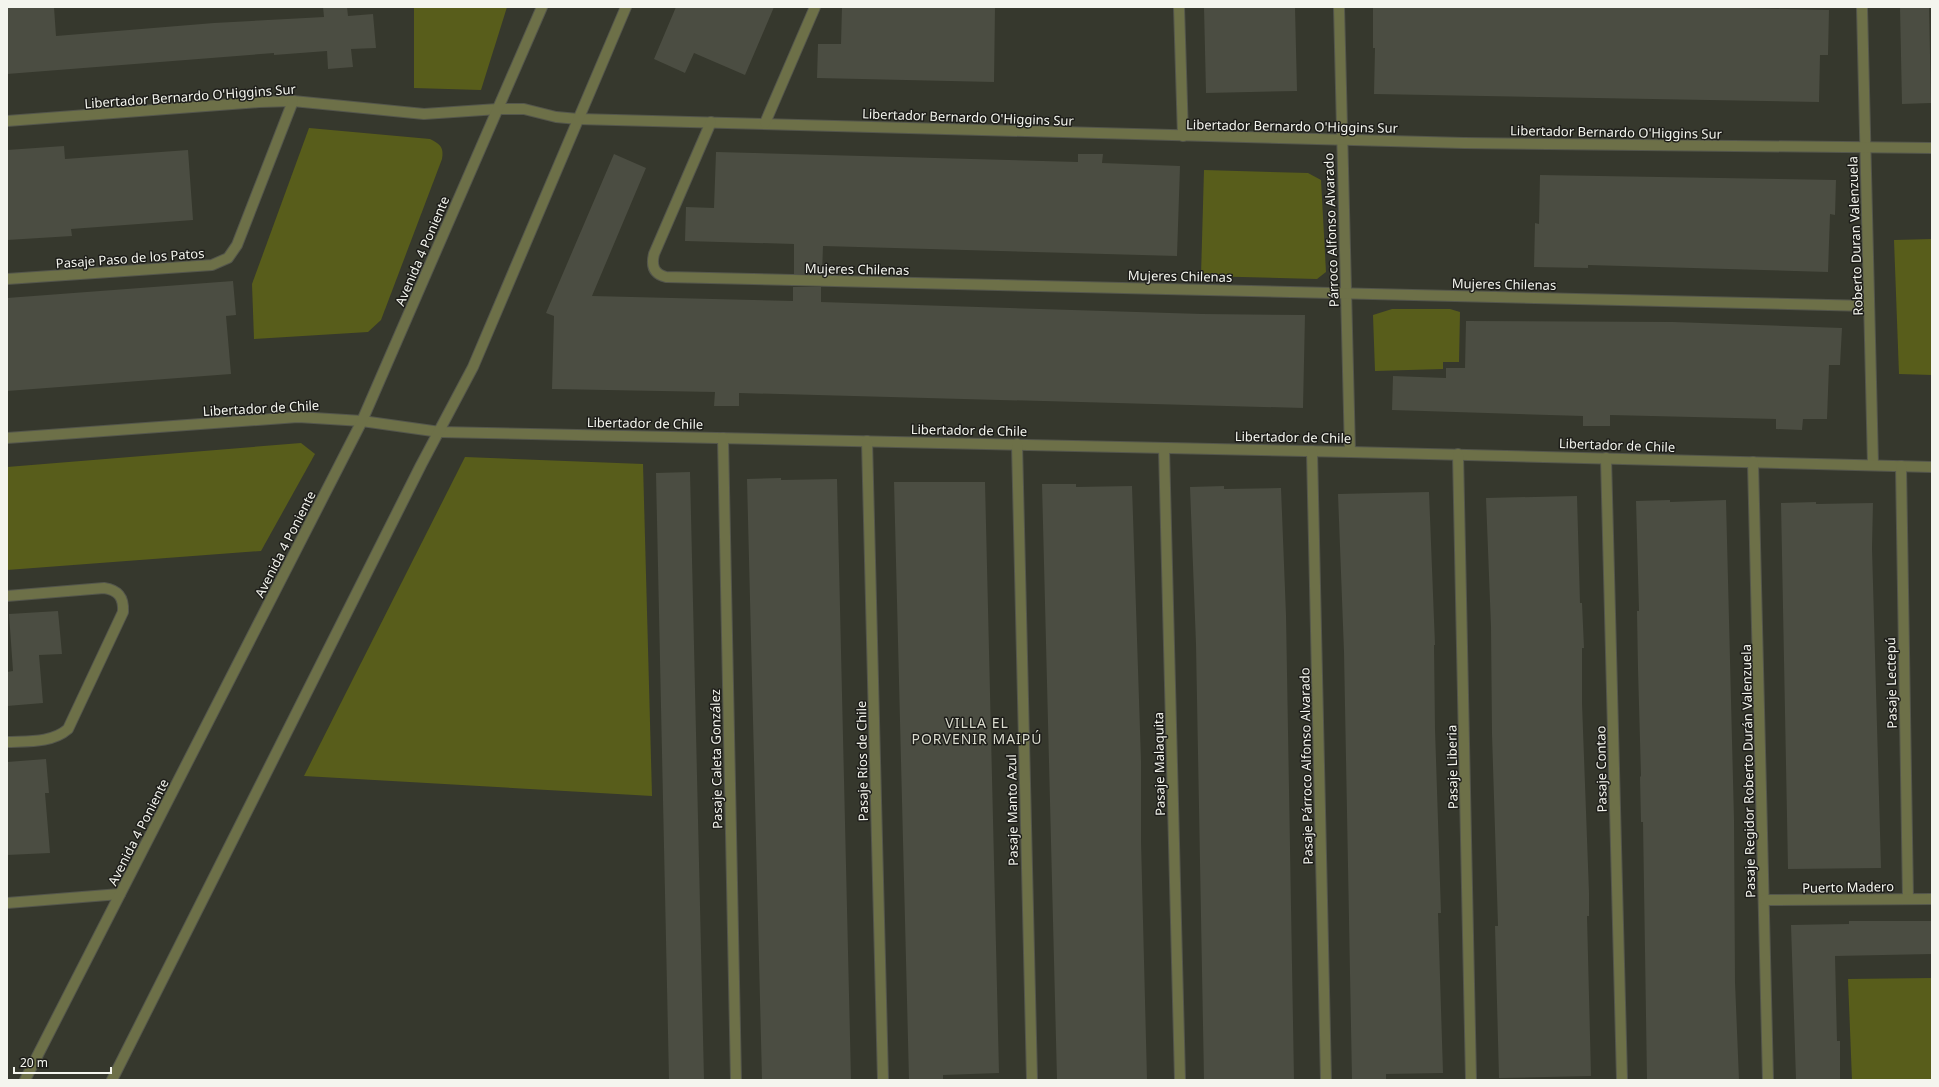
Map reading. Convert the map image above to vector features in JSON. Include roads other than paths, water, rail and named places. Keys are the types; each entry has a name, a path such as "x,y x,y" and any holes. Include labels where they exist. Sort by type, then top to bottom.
{"street":[{"name":"Avenida 4 Poniente","path":"25,1080 362,421 542,7"},
{"path":"112,1080 414,480 473,368 626,7"},
{"path":"765,123 815,7"},
{"path":"1179,7 1182,136"},
{"name":"Párroco Alfonso Alvarado","path":"1339,7 1350,452"},
{"name":"Roberto Duran Valenzuela","path":"1862,7 1873,465"},
{"name":"Libertador Bernardo O'Higgins Sur","path":"7,122 259,102 293,101 424,114 498,108 524,109 556,117 578,119 1342,140 1932,148"},
{"name":"Pasaje Paso de los Patos","path":"7,279 212,265 228,258 237,245 293,101"},
{"name":"Mujeres Chilenas","path":"711,122 654,254 652,262 654,269 659,275 666,277 1869,306"},
{"name":"Libertador de Chile","path":"7,438 298,417 362,421 440,432 1458,454 1932,467"},
{"name":"Pasaje Caleta González","path":"723,438 736,1080"},
{"name":"Pasaje Ríos de Chile","path":"868,441 884,1080"},
{"name":"Pasaje Manto Azul","path":"1017,444 1032,1080"},
{"name":"Pasaje Malaquita","path":"1164,448 1180,1080"},
{"name":"Pasaje Párroco Alfonso Alvarado","path":"1312,451 1326,1080"},
{"name":"Pasaje Liberia","path":"1458,454 1471,1080"},
{"name":"Pasaje Contao","path":"1606,458 1622,1080"},
{"name":"Pasaje Regidor Roberto Durán Valenzuela","path":"1753,462 1768,1080"},
{"name":"Pasaje Lectepú","path":"1901,466 1908,899"},
{"path":"7,596 104,588 112,589 120,594 123,603 122,612 68,728 56,737 48,739 7,742"},
{"path":"7,903 120,894"},
{"name":"Puerto Madero","path":"1764,900 1932,899"}],"district":[{"name":"VILLA EL PORVENIR MAIPÚ","path":"977,732"}]}
